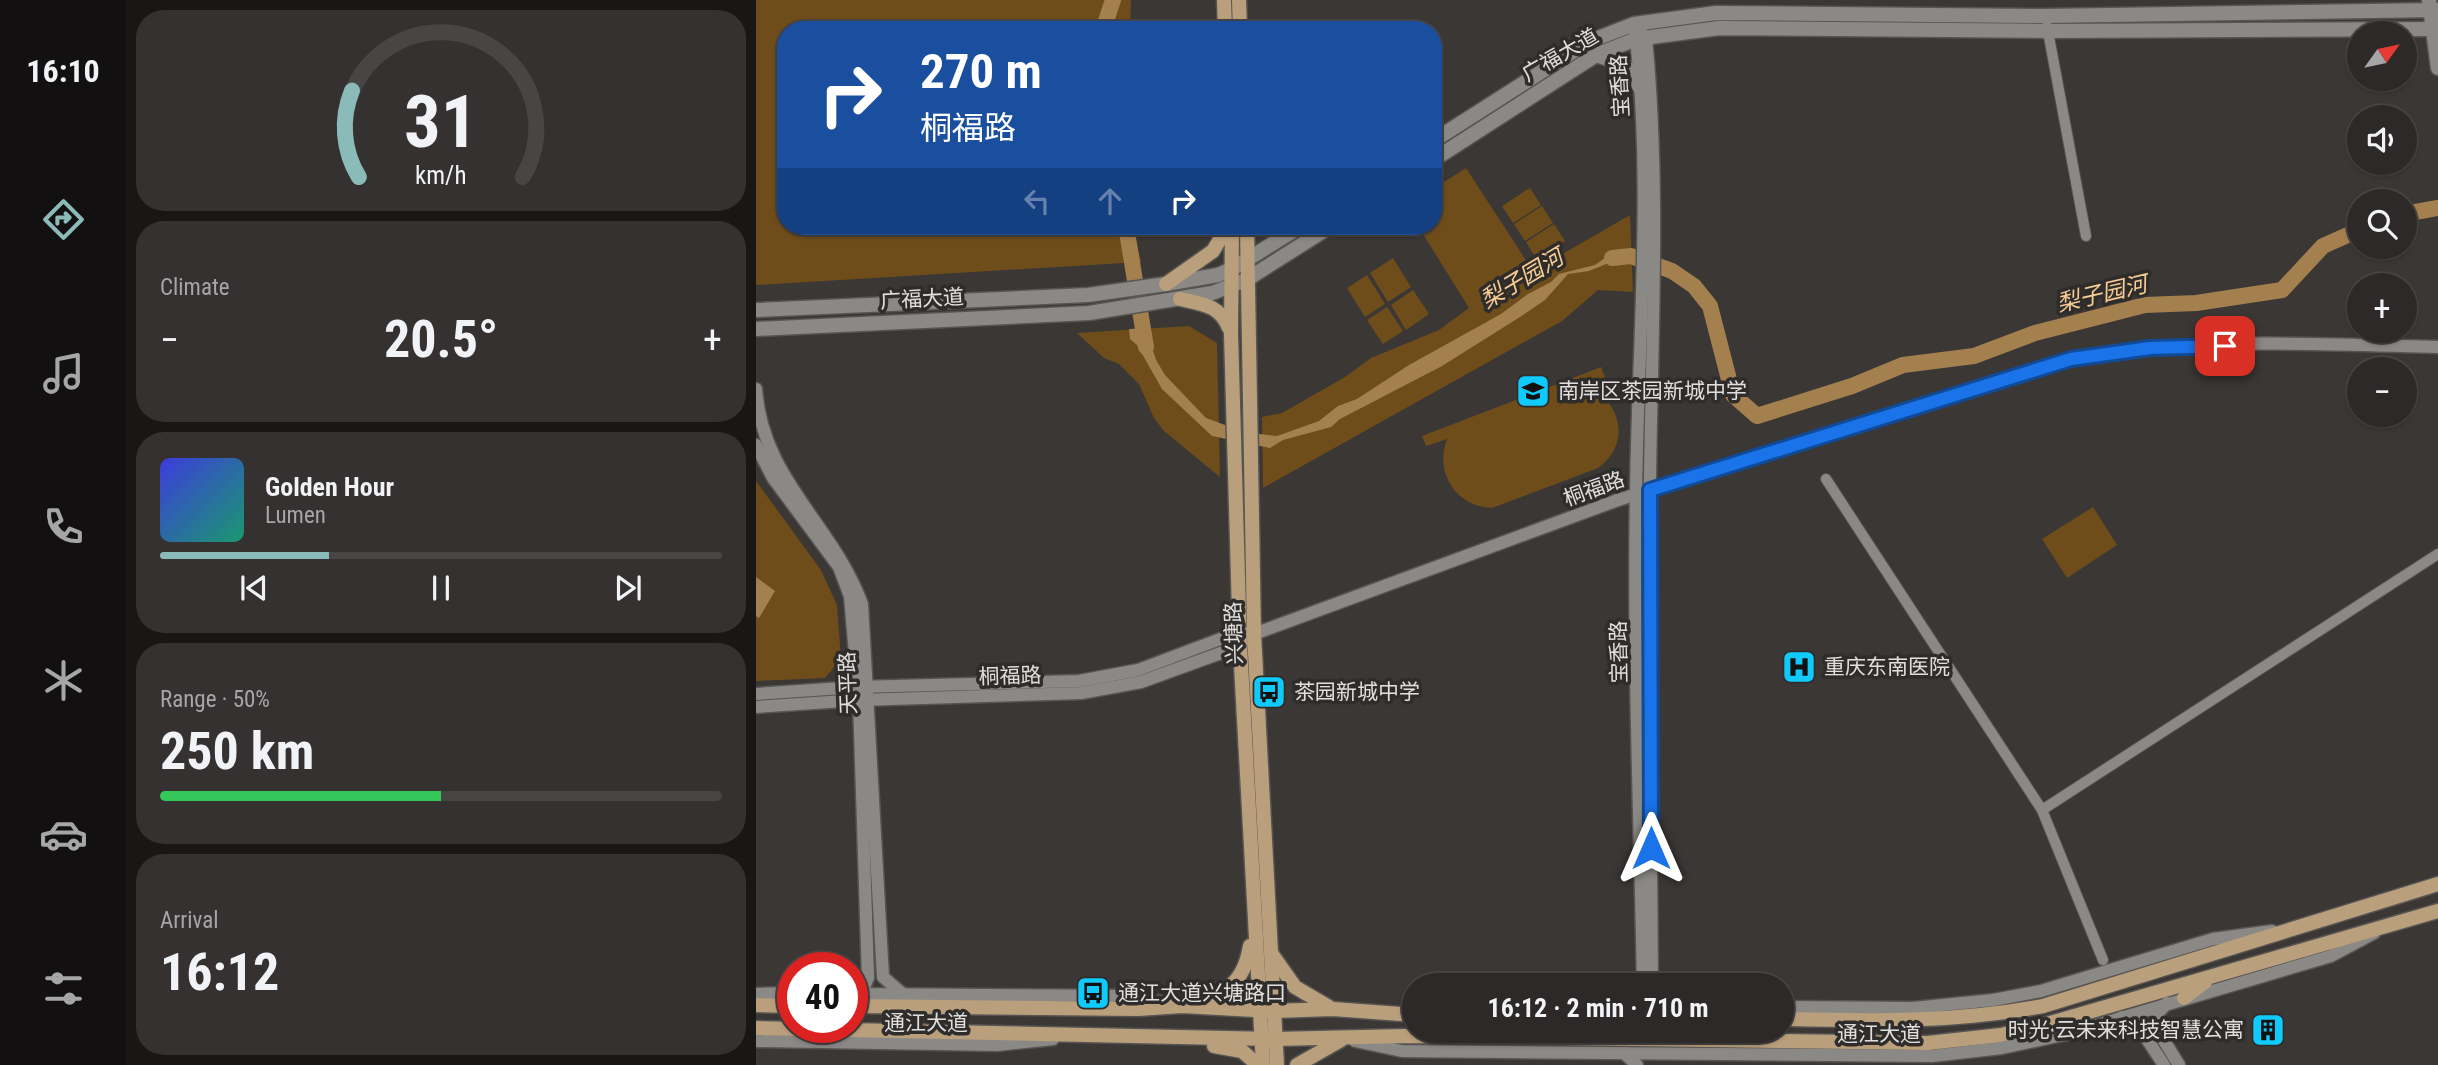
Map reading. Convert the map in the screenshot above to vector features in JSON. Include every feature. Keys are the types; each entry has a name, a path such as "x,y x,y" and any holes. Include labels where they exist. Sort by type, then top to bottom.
{"main road":[{"path":"1224,0 1225,21"},
{"path":"1239,0 1240,21"},
{"path":"2432,7 2438,68"},
{"name":"广福大道","path":"1442,135 1588,42 1634,24 1716,13 2045,16 2432,7"},
{"name":"广福大道","path":"1442,154 1596,55 1641,38 1719,28 2048,31 2435,29"},
{"path":"1596,55 1624,64 1641,89"},
{"path":"1166,284 1213,251 1224,235"},
{"name":"兴塘路","path":"1231,235 1233,406 1242,476"},
{"name":"兴塘路","path":"1247,235 1248,410 1242,476 1244,637 1259,1011 1268,1039"},
{"path":"1166,284 1233,270 1287,235"},
{"path":"1180,299 1246,280 1317,235"},
{"name":"广福大道","path":"756,310 1088,295 1166,284"},
{"path":"1180,299 1209,305 1224,314 1231,334"},
{"name":"广福大道","path":"756,329 1089,313 1180,299"},
{"name":"兴塘路","path":"1244,637 1271,953 1274,1012 1268,1039"},
{"name":"通江大道","path":"1794,1019 1919,1022 1990,1015 2043,1006 2438,884"},
{"name":"通江大道","path":"756,1028 1268,1039 1405,1036 1928,1043 2012,1032 2438,911"},
{"path":"1182,1006 1221,992 1241,976 1254,924"},
{"path":"1271,953 1295,987 1333,1009"},
{"path":"2184,998 2214,976"},
{"path":"756,1005 777,1006"},
{"name":"通江大道","path":"868,1006 1138,1009 1182,1006 1274,1012 1333,1009 1402,1014"},
{"path":"1154,1037 1186,1044 1234,1048 1250,1056 1258,1065"},
{"path":"1297,1065 1345,1038"},
{"path":"1263,1065 1268,1039"},
{"path":"1268,1039 1277,1065"}],"street":[{"path":"2045,16 2086,236"},
{"name":"宝香路","path":"1634,24 1641,38 1650,88 1647,313 1651,973"},
{"name":"宝香路","path":"1641,38 1647,232"},
{"name":"宝香路","path":"1643,973 1636,494 1647,313"},
{"name":"桐福路","path":"756,694 863,693 1079,681 1138,670 1244,637 1636,494 2032,369 2111,352 2276,344 2438,347"},
{"name":"天平路","path":"756,389 762,434 773,459 839,554 852,577 862,604 868,952"},
{"name":"天平路","path":"756,445 773,478 839,567 849,596 863,693 883,977 904,995"},
{"path":"1826,478 2042,810 2104,960"},
{"path":"2042,810 2438,554"},
{"name":"桐福路","path":"756,706 863,693"},
{"name":"通江大道","path":"1345,1038 1402,1051 1932,1056 2002,1048 2067,1034 2331,956 2394,923"},
{"name":"通江大道","path":"1794,1007 1913,1008 1993,1000 2041,991 2092,973 2213,939 2293,928"},
{"path":"2104,960 2128,964"},
{"path":"2092,973 2104,960"},
{"path":"756,994 777,993"},
{"name":"通江大道","path":"868,994 1131,996 1182,1006"},
{"path":"2149,1029 2167,1003"},
{"path":"2122,1017 2149,1029 2179,1065"},
{"path":"2149,1029 2164,1065"},
{"name":"通江大道","path":"756,1041 997,1045 1096,1035"},
{"path":"1624,1053 1637,1065"},
{"path":"1672,1065 1687,1055"}],"shaded area":[{"path":"756,0 1131,0 1130,21 777,21 777,235 1135,235 1141,262 756,285"},
{"path":"1466,168 1533,271 1630,215 1633,292 1598,290 1562,321 1263,488 1262,417 1282,413 1345,377 1371,358 1439,330 1469,308 1424,235 1442,235 1442,183"},
{"path":"1530,188 1541,205 1513,223 1502,206"},
{"path":"1542,206 1553,223 1525,241 1514,224"},
{"path":"1554,224 1565,241 1537,260 1526,242"},
{"path":"1631,252 1632,263 1616,260 1589,271 1568,274 1545,300 1442,366 1340,419 1331,427 1283,440 1270,448 1212,436 1162,389 1137,345 1130,339 1129,329 1146,328 1156,360 1165,375 1206,418 1244,432 1277,436 1319,421 1338,406 1357,399 1409,365 1501,314 1559,274 1595,265 1609,255"},
{"path":"1393,258 1411,287 1388,302 1370,273"},
{"path":"1367,275 1385,304 1365,317 1347,288"},
{"path":"1413,290 1429,314 1406,330 1391,305"},
{"path":"1387,307 1403,331 1383,344 1367,320"},
{"path":"1189,326 1217,343 1220,477 1164,431 1154,418 1139,384 1119,364 1104,358 1077,333"},
{"path":"1601,367 1605,377 1587,385 1608,402 1618,424 1618,435 1609,458 1598,468 1492,508 1468,501 1451,485 1443,464 1447,439 1426,446 1422,436"},
{"path":"756,481 821,570 837,605 841,659 825,678 756,681"},
{"path":"2093,507 2117,545 2067,578 2042,539"},
{"path":"756,577 775,591 759,618 756,616"}],"waterway":[{"name":"梨子园河","path":"1106,21 1113,0"},
{"name":"梨子园河","path":"2417,212 2438,208"},
{"name":"梨子园河","path":"1127,235 1146,347"},
{"name":"梨子园河","path":"1612,258 1631,256 1672,271 1694,286 1710,306 1733,395 1757,416 1852,386 1903,365 1974,356 2035,333 2145,305 2196,303 2282,290 2323,246 2347,235"}],"place":[{"name":"南岸区茶园新城中学","path":"1533,391"},
{"name":"重庆东南医院","path":"1799,667"},
{"name":"茶园新城中学","path":"1269,692"},
{"name":"通江大道兴塘路口","path":"1093,993"},
{"name":"时光·云未来科技智慧公寓","path":"2268,1030"}],"route":[{"path":"1651,848 1650,490 2071,359 2150,348 2225,346"}]}
